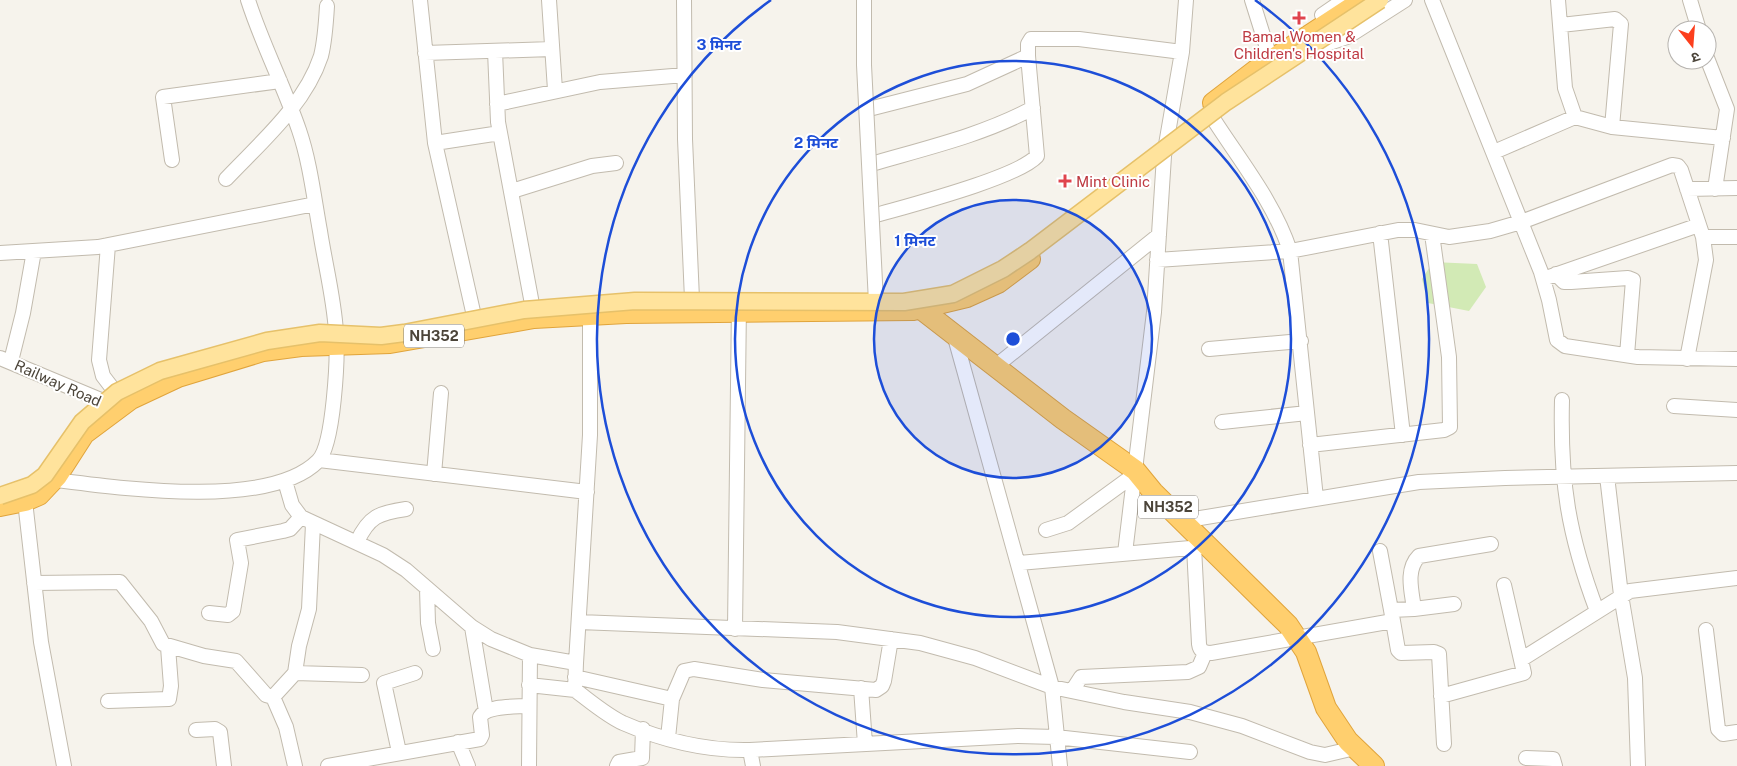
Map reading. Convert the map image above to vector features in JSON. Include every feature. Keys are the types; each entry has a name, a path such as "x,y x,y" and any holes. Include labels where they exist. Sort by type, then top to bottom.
{"highway":[{"path":"914,303 926,295 989,272 1165,148 1272,62 1363,0"},
{"path":"1165,148 1214,120 1272,62 1320,46 1391,0"},
{"name":"NH352","path":"337,338 390,343 590,307 692,299 740,306"},
{"name":"NH352","path":"0,506 25,501 39,495 47,478 111,401 131,399 178,377 263,350 301,346 384,329 474,316 532,304 590,307 914,303 1134,473 1182,521 1201,547 1288,626 1306,652 1326,708 1348,741 1374,766"},
{"name":"NH352","path":"0,496 23,490 47,478"}],"main road":[{"path":"0,496 32,485 46,475 82,422 117,392 160,371 267,341 320,333 381,336 404,334 524,310 635,301 877,304 904,302 953,294 1003,269 1226,102 1380,0"}],"street":[{"path":"47,478 190,492 246,490 285,481 319,460 326,449 330,435 337,338 315,204 300,132 248,0"},
{"path":"420,0 435,143 474,316"},
{"path":"549,0 555,90"},
{"path":"684,0 685,139 692,299"},
{"path":"865,0 877,304"},
{"path":"865,0 864,65 877,304"},
{"path":"1125,554 1154,312 1165,148 1182,52 1186,0"},
{"path":"1252,0 1272,62 1344,0"},
{"path":"1320,46 1347,37 1405,0"},
{"path":"1432,0 1521,222 1550,276 1557,340 1560,344 1627,355 1737,359"},
{"path":"1558,0 1565,88 1575,117"},
{"path":"1690,0 1696,20"},
{"path":"226,179 291,110 320,57 327,6"},
{"path":"1561,25 1615,19 1621,24 1612,127"},
{"path":"874,216 1007,174 1034,160 1037,156 1028,56 1029,41 1037,38 1079,39 1182,52"},
{"path":"425,54 552,49"},
{"path":"495,51 500,133 532,304"},
{"path":"869,109 967,84 1028,56"},
{"path":"1713,70 1732,107 1723,138 1715,188"},
{"path":"497,104 555,90 600,82 685,75"},
{"path":"172,160 163,97 280,81"},
{"path":"871,164 978,132 1011,120 1033,108"},
{"path":"1494,152 1575,117 1612,127 1723,138"},
{"path":"1214,120 1274,212 1284,232 1290,251 1301,341 1316,498"},
{"path":"435,143 500,133"},
{"path":"512,191 592,166 616,163"},
{"path":"1157,260 1290,251 1380,233 1415,230 1449,237 1490,231 1521,222 1664,166 1678,166 1706,248 1706,272 1686,358"},
{"path":"1687,189 1737,188"},
{"path":"0,253 108,245 315,204"},
{"path":"1550,276 1701,231 1737,237"},
{"path":"1380,233 1403,435"},
{"path":"1310,445 1444,430 1452,424 1449,357 1432,234"},
{"path":"996,366 1159,235"},
{"path":"108,245 98,360 111,401"},
{"path":"5,359 23,313 34,251"},
{"path":"1550,276 1564,282 1628,278 1633,280 1627,355"},
{"path":"734,629 740,306"},
{"path":"590,307 590,435 575,677 620,721 668,738 727,750 1018,736 1056,737 1190,752"},
{"path":"954,333 1052,687 1060,766"},
{"path":"1209,349 1301,341"},
{"name":"Railway Road","path":"5,359 111,401"},
{"path":"434,474 442,393"},
{"path":"1562,400 1562,478 1572,537 1596,611"},
{"path":"1674,406 1737,410"},
{"path":"1222,422 1307,413"},
{"path":"319,460 587,492"},
{"path":"1046,530 1068,523 1134,473"},
{"path":"1182,521 1419,482 1505,478 1737,473"},
{"path":"1608,476 1621,595 1635,678 1638,766"},
{"path":"285,481 292,505 307,520 357,542 391,560 472,627 491,639 575,677 672,699"},
{"path":"25,501 40,642 64,766"},
{"path":"357,542 368,522 374,517 406,509"},
{"path":"209,613 228,615 233,611 241,563 237,540 290,529 307,520"},
{"path":"273,697 295,673 299,646 309,609 307,520"},
{"path":"1414,609 1410,573 1414,561 1420,556 1491,544"},
{"path":"1019,563 1201,547 1199,644 1200,650 1204,653"},
{"path":"1380,550 1398,650 1401,654 1434,652 1439,654 1444,744"},
{"path":"1522,659 1621,595 1640,588 1737,578"},
{"path":"34,583 120,582 151,621 160,641 168,647 236,661 266,695 273,697"},
{"path":"1441,696 1522,675 1524,671 1522,659 1504,585"},
{"path":"427,588 428,623 433,649"},
{"path":"1204,653 1296,638 1392,616 1414,609 1454,604"},
{"path":"579,622 837,632 920,643 975,658 1052,687 1124,702 1190,712 1242,726 1310,752 1325,755 1355,748"},
{"path":"472,627 486,711"},
{"path":"1706,630 1718,729 1723,734 1737,732"},
{"path":"668,738 672,699 682,674 694,669 763,680 876,690 882,686 891,639"},
{"path":"108,701 169,699 171,686 168,647"},
{"path":"1072,691 1080,677 1188,672 1199,667 1204,653"},
{"path":"529,766 528,706 530,655"},
{"path":"295,673 362,675"},
{"path":"399,752 384,683 415,673"},
{"path":"529,685 575,677"},
{"path":"860,688 865,744"},
{"path":"273,697 286,727 294,766"},
{"path":"333,765 482,737 480,717 486,711 528,706"},
{"path":"196,730 215,729 220,732 224,766"},
{"path":"617,766 619,762 642,758 642,729"},
{"path":"458,742 468,766"},
{"path":"750,750 753,766"},
{"path":"1526,758 1553,759 1555,766"}],"green space":[{"path":"1433,262 1477,264 1486,287 1469,311 1428,303 1422,279"}],"place":[{"name":"Bamal Women & Children's Hospital","path":"1299,18"},
{"name":"Mint Clinic","path":"1065,181"}]}
